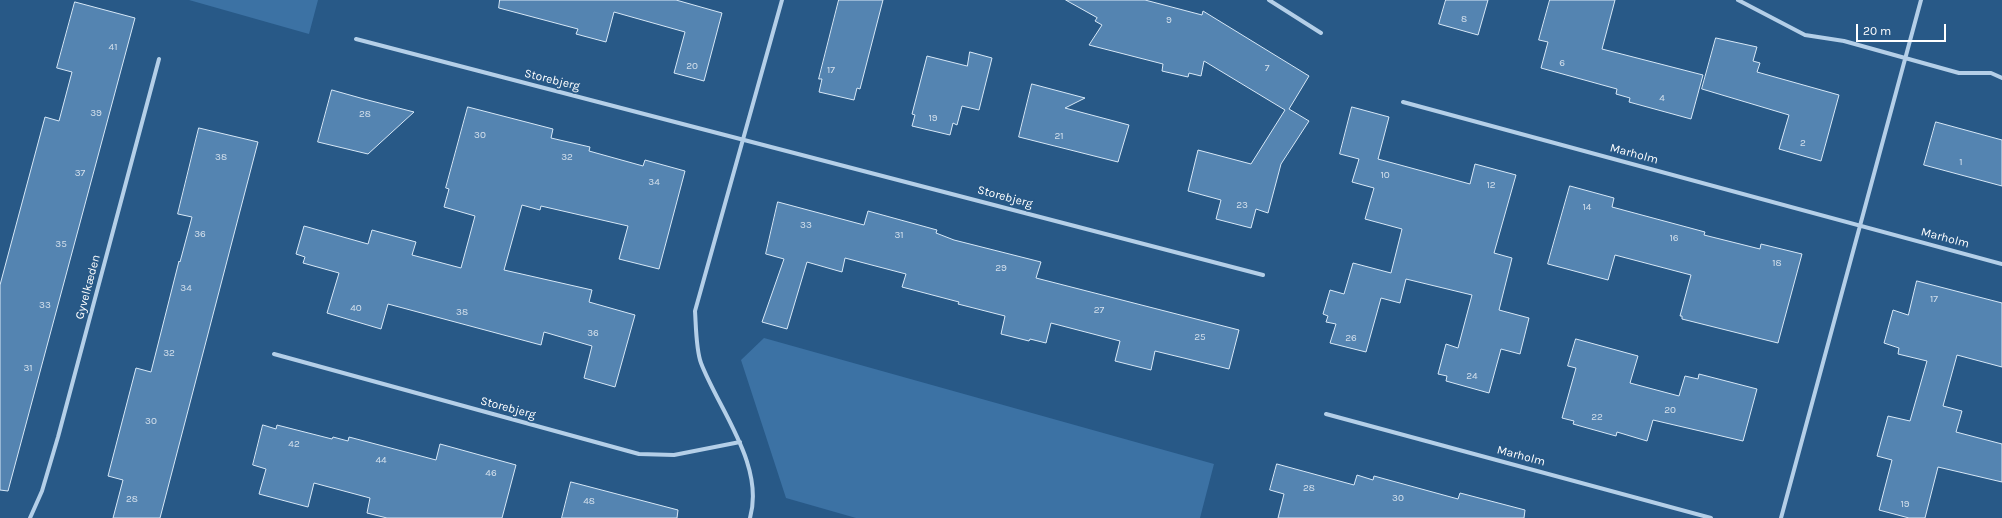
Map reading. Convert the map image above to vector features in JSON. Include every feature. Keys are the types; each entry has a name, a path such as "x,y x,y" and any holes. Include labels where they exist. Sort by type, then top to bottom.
{"street":[{"path":"750,518 753,484 740,442 700,362 695,312 782,0"},
{"path":"1268,0 1321,33"},
{"path":"1738,0 1805,35 1844,41 1905,60 1959,73 1991,73 2002,78"},
{"path":"1781,518 1921,0"},
{"name":"Storebjerg","path":"356,40 743,139 1263,275"},
{"name":"Gyvelkæden","path":"30,518 42,491 58,437 159,59"},
{"name":"Marholm","path":"1403,102 2002,264"},
{"name":"Storebjerg","path":"274,354 639,454 674,455 740,442"},
{"name":"Marholm","path":"1326,414 1711,518"}],"shaded area":[{"path":"189,0 318,0 309,34"},
{"path":"764,338 1214,464 1200,518 856,518 786,498 741,360"}],"building":[{"path":"500,0 676,0 722,13 704,81 674,73 685,32 614,12 606,42 576,34 578,29 499,8"},
{"path":"839,0 883,0 860,89 857,88 854,100 819,92 822,79 819,79"},
{"path":"1066,0 1145,0 1202,15 1203,11 1309,76 1289,109 1309,121 1281,164 1268,213 1256,209 1251,228 1216,219 1221,200 1188,191 1198,150 1251,164 1285,110 1204,61 1201,76 1189,73 1188,77 1162,71 1163,64 1089,45 1102,25 1095,21 1097,18"},
{"path":"1446,0 1488,0 1478,35 1439,24"},
{"path":"1550,0 1615,0 1602,49 1703,75 1691,119 1629,102 1630,98 1616,94 1617,89 1541,68 1548,42 1539,40"},
{"path":"75,2 135,18 8,491 0,490 0,285 45,117 59,121 72,72 57,68"},
{"path":"1716,38 1757,47 1753,61 1760,63 1757,72 1839,95 1821,161 1779,149 1789,115 1702,89"},
{"path":"970,52 992,58 979,110 962,106 957,125 953,123 950,135 912,126 915,115 912,114 927,56 967,66"},
{"path":"1032,84 1085,98 1065,108 1129,125 1118,162 1019,137"},
{"path":"332,90 414,112 368,154 318,142"},
{"path":"468,107 553,129 551,138 590,147 589,151 643,166 645,160 685,171 659,269 619,259 628,226 541,206 540,210 522,205 504,270 592,290 589,302 635,315 615,387 584,378 592,346 544,332 541,345 388,304 381,329 327,313 339,273 303,263 305,257 296,254 304,226 368,244 372,230 416,242 412,255 461,268 475,216 444,207 449,189 446,188"},
{"path":"1352,107 1389,117 1378,159 1470,184 1475,164 1516,175 1494,253 1512,258 1499,310 1529,318 1520,354 1501,349 1489,393 1446,381 1447,376 1438,374 1446,344 1458,348 1472,295 1406,279 1400,303 1381,298 1366,352 1330,343 1336,324 1326,322 1328,316 1323,314 1330,290 1344,294 1353,263 1391,273 1402,229 1365,219 1374,188 1352,182 1359,159 1340,154"},
{"path":"1936,122 2002,140 2002,186 1924,165"},
{"path":"199,128 258,142 160,518 113,518 123,480 108,476 136,368 151,372 179,261 180,262 192,217 178,214"},
{"path":"1570,186 1614,198 1612,207 1705,232 1704,235 1760,249 1761,244 1802,254 1778,343 1682,319 1682,316 1680,316 1691,275 1615,255 1608,280 1548,264"},
{"path":"778,202 864,225 868,211 937,230 936,233 954,240 1041,262 1036,278 1239,330 1229,369 1155,351 1151,370 1115,361 1120,341 1051,323 1046,343 1030,339 1029,341 1001,334 1005,316 902,287 906,274 845,258 842,272 807,262 787,329 762,322 784,259 766,254"},
{"path":"1917,281 2002,303 2002,367 1957,355 1943,406 1962,411 1956,432 2002,444 2002,482 1938,467 1925,518 1909,518 1879,510 1892,460 1877,456 1888,416 1910,421 1927,361 1898,354 1899,348 1884,343 1893,310 1908,315"},
{"path":"1576,339 1638,356 1630,383 1679,396 1685,376 1698,379 1699,374 1757,389 1743,441 1653,420 1647,441 1617,432 1616,436 1573,424 1574,421 1562,418 1576,368 1568,366"},
{"path":"263,425 276,429 277,425 332,439 333,437 348,441 349,437 436,460 440,444 516,465 502,518 387,518 367,513 370,498 314,483 308,507 259,494 266,469 253,465"},
{"path":"1277,464 1354,485 1357,475 1373,480 1374,476 1458,499 1460,493 1525,510 1524,518 1278,518 1284,494 1270,490"},
{"path":"571,482 678,510 677,518 562,518"}]}
